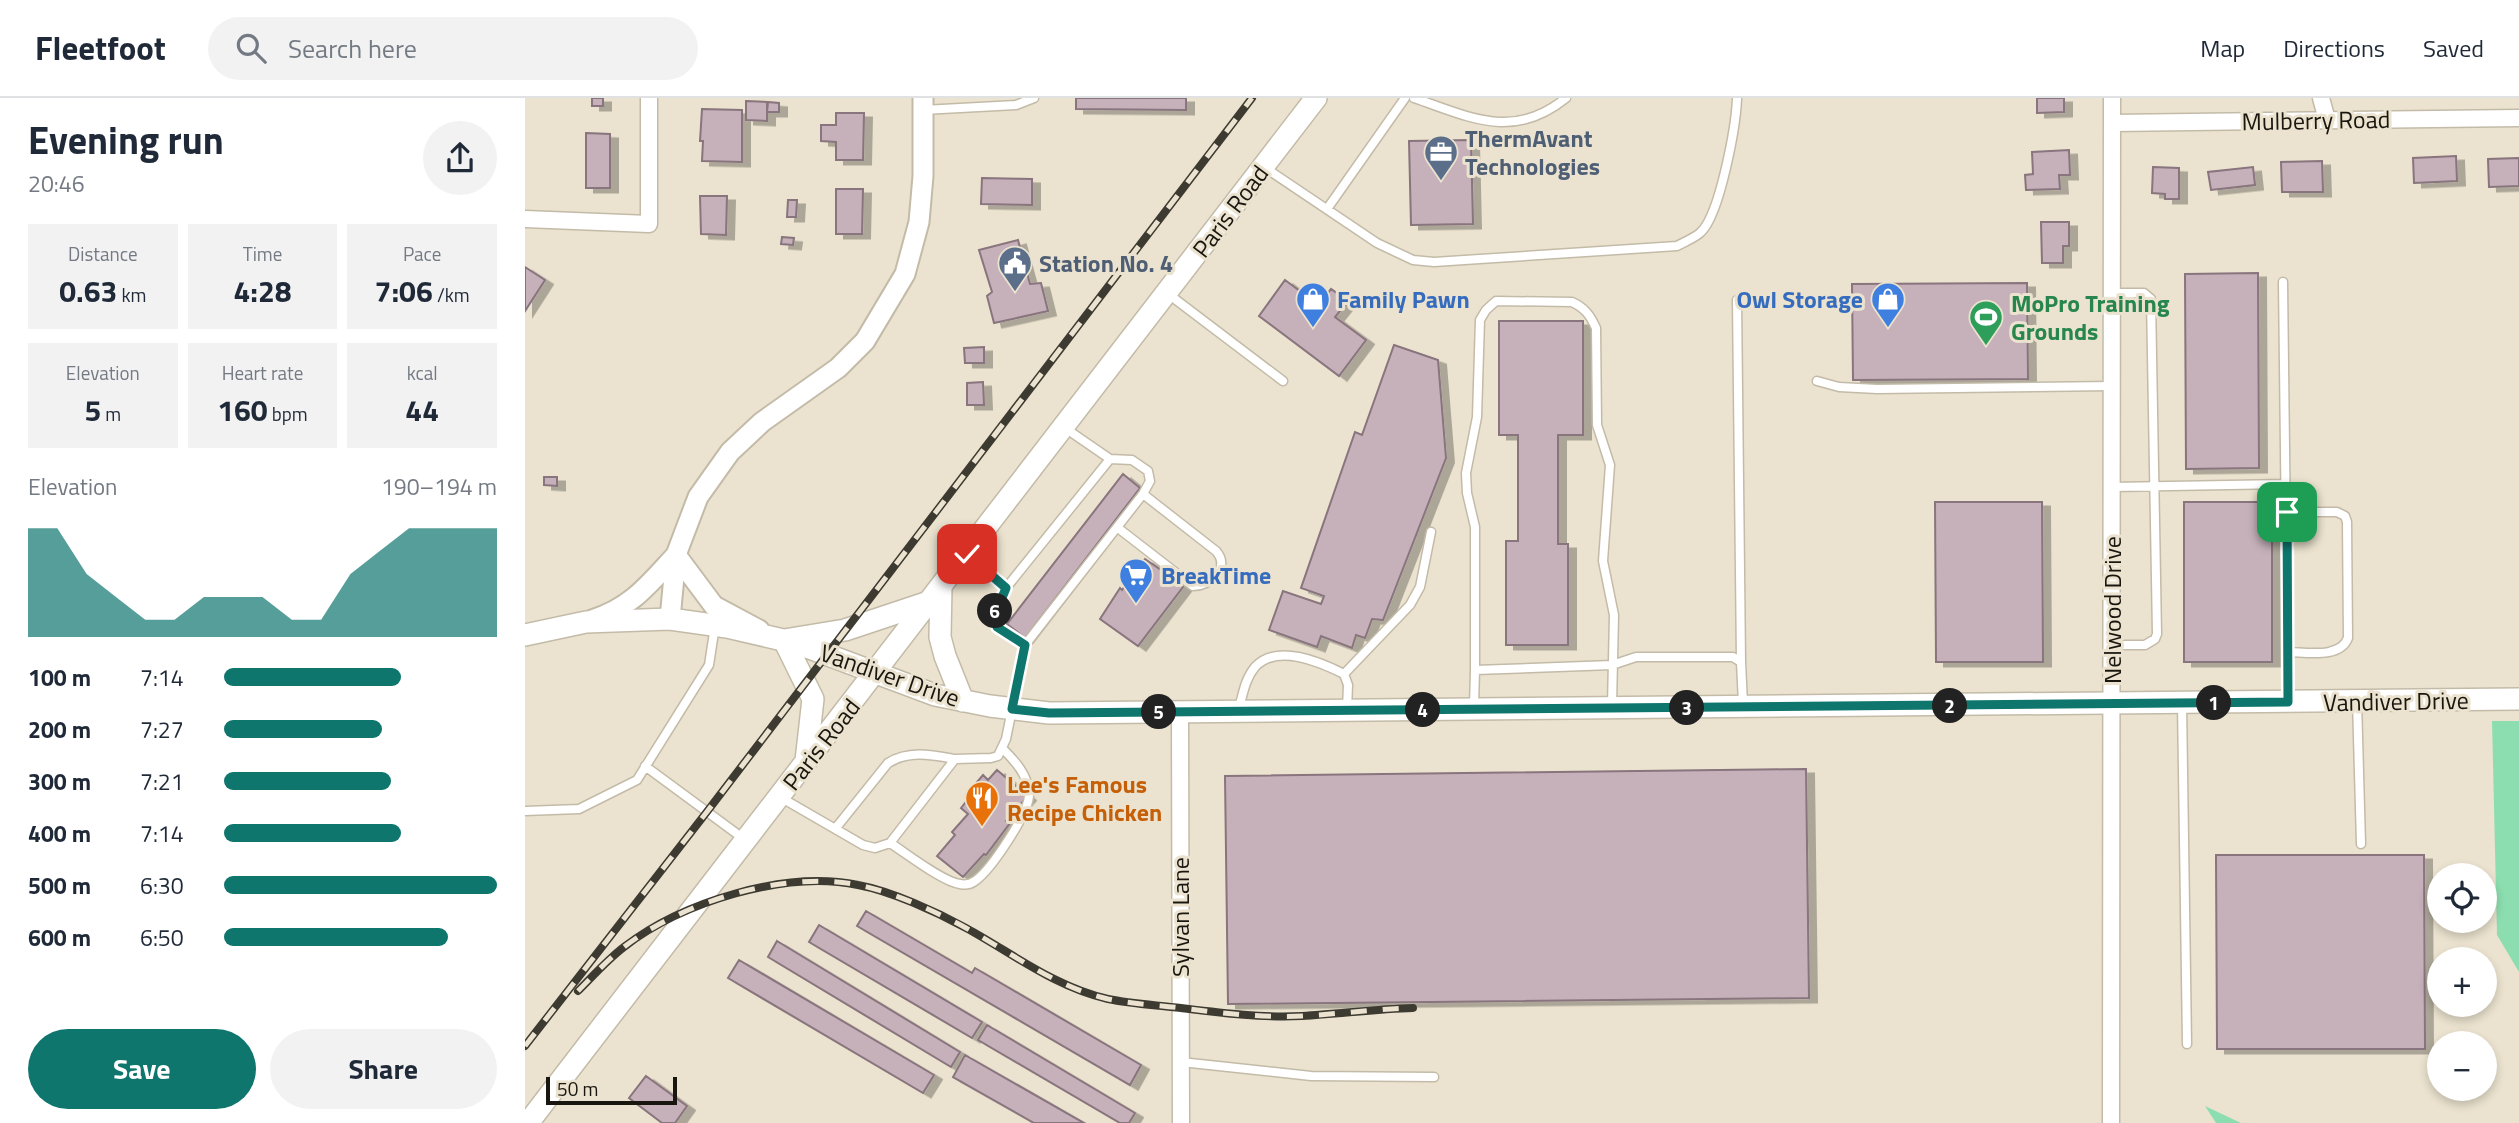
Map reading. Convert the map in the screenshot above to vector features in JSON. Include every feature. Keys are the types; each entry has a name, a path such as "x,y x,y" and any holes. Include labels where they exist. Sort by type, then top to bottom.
{"main road":[{"name":"Paris Road","path":"528,1123 1316,98"},
{"path":"806,763 813,699 778,638 845,630 935,594 940,637 963,701"},
{"name":"Vandiver Drive","path":"525,635 586,622 670,619 778,638 935,695 1049,713 2519,699"}],"street":[{"path":"525,219 649,224 649,98"},
{"name":"Nelwood Drive","path":"2111,1123 2112,98"},
{"path":"2321,98 2327,120"},
{"path":"670,619 676,555 698,497 730,452 762,422 838,368 865,341 905,274 919,222 923,176 923,104"},
{"name":"Mulberry Road","path":"2113,123 2519,118"},
{"path":"586,622 609,615 628,604 676,555"},
{"path":"676,555 714,606 778,638"},
{"name":"Sylvan Lane","path":"1180,712 1181,1123"}],"lane":[{"path":"923,104 1016,104 1034,98"},
{"path":"1327,209 1405,98"},
{"path":"1414,98 1494,123 1522,121 1566,98"},
{"path":"1264,167 1377,243 1413,260 1434,262 1677,246 1701,232 1710,217 1736,125 1737,98"},
{"path":"2283,282 2288,702"},
{"path":"1167,293 1283,381"},
{"path":"2112,293 2144,293 2151,299 2157,634 2155,639 2145,645 2112,645"},
{"path":"1737,300 1743,707"},
{"path":"1474,709 1475,527 1467,493 1466,472 1477,417 1480,320 1496,301 1572,302 1583,307 1596,328 1597,425 1610,465 1603,561 1613,615 1612,708"},
{"path":"1817,381 1839,387 1877,389 2112,386"},
{"path":"835,828 888,763 899,756 929,754 955,759 991,758 998,756 1003,749 1025,645 1118,528 1150,481 1148,471 1132,460 1110,459 1064,427"},
{"path":"1025,645 997,627 993,615 996,606 1006,588 1110,459"},
{"path":"2112,487 2286,484"},
{"path":"1118,528 1193,586 1209,583 1217,576 1221,557 1143,495"},
{"path":"2287,512 2337,512 2345,516 2348,638 2346,644 2336,651 2287,652"},
{"path":"1344,674 1410,606 1420,587 1431,532"},
{"path":"967,554 1006,588"},
{"path":"525,811 579,809 636,780 709,665 715,626"},
{"path":"1238,711 1247,680 1257,665 1270,657 1286,655 1306,659 1344,674 1348,685 1347,710"},
{"path":"1475,670 1612,665 1636,657 1733,657 1741,662"},
{"path":"2357,701 2361,844"},
{"path":"2182,703 2187,1044"},
{"path":"890,843 954,883 970,884 977,880 990,865 1025,811 1029,795 1019,767 1003,749"},
{"path":"780,797 863,845 875,848 890,843 955,759"},
{"path":"645,766 746,841"},
{"path":"1181,1062 1311,1076 1434,1077"}],"green space":[{"path":"2492,721 2519,721 2519,972 2497,935"},
{"path":"2205,1106 2241,1123 2216,1123"}],"building":[{"path":"592,98 603,98 603,106 592,106"},
{"path":"1076,98 1186,98 1186,110 1076,109"},
{"path":"2037,98 2064,98 2064,112 2037,113"},
{"path":"746,101 767,102 767,121 746,120"},
{"path":"768,102 779,103 779,112 767,112"},
{"path":"702,109 742,110 742,162 702,161"},
{"path":"836,113 864,113 863,160 836,160 836,142 821,141 821,125 836,125"},
{"path":"586,133 610,134 610,188 586,188"},
{"name":"ThermAvant Technologies","path":"1471,140 1473,224 1411,225 1409,141"},
{"path":"2069,150 2070,175 2059,175 2060,189 2026,190 2025,175 2033,174 2032,152"},
{"path":"2456,156 2457,181 2414,183 2413,158"},
{"path":"2519,158 2519,186 2489,187 2488,159"},
{"path":"2322,161 2323,192 2282,192 2281,162"},
{"path":"2153,167 2179,168 2179,199 2165,199 2165,194 2152,193"},
{"path":"2253,167 2255,185 2211,190 2208,172"},
{"path":"982,178 1032,179 1032,205 981,204"},
{"path":"836,189 863,189 862,234 836,234"},
{"path":"700,196 727,196 726,235 701,234"},
{"path":"788,200 797,200 796,217 787,217"},
{"path":"2041,222 2069,222 2069,246 2063,246 2063,263 2042,263"},
{"path":"782,237 794,238 793,245 781,244"},
{"path":"1018,240 1030,284 1041,283 1048,311 994,323 987,296 992,292 979,250"},
{"path":"525,267 545,280 525,311"},
{"path":"2258,273 2259,468 2186,469 2185,274"},
{"name":"Family Pawn","path":"1285,280 1319,305 1331,289 1348,301 1335,317 1366,340 1339,376 1259,316"},
{"path":"2027,283 2028,379 1853,380 1852,284"},
{"path":"1499,321 1583,321 1583,435 1558,435 1558,544 1568,544 1568,645 1506,645 1506,541 1518,541 1518,435 1499,435"},
{"path":"1394,345 1438,360 1446,458 1383,620 1372,619 1365,638 1356,635 1352,648 1321,636 1317,647 1269,630 1283,591 1321,604 1324,596 1301,588 1355,432 1362,435"},
{"path":"984,347 984,363 965,363 964,348"},
{"path":"983,382 984,405 967,405 967,383"},
{"path":"1123,474 1140,488 1025,638 1007,624"},
{"path":"544,477 557,477 557,486 544,485"},
{"path":"1935,502 2042,502 2043,662 1936,662"},
{"path":"2184,502 2272,502 2272,662 2184,662"},
{"path":"1145,559 1172,575 1170,577 1183,587 1138,646 1100,619 1120,588 1122,590"},
{"path":"1806,769 1809,998 1228,1004 1225,776"},
{"name":"Lee's Famous Recipe Chicken","path":"997,770 1028,796 1006,821 1010,823 986,855 984,854 963,877 937,856 955,835 952,832 968,814 961,808 969,798 966,795 983,775 988,780"},
{"path":"2216,855 2424,855 2425,1049 2217,1049"},
{"path":"866,911 972,973 975,968 1141,1065 1130,1085 857,926"},
{"path":"819,925 982,1022 972,1038 809,942"},
{"path":"777,941 960,1052 951,1067 768,957"},
{"path":"739,960 934,1075 923,1093 728,978"},
{"path":"987,1025 1135,1113 1129,1123 1120,1123 978,1040"},
{"path":"965,1055 1084,1123 1034,1123 953,1077"},
{"path":"646,1076 687,1106 675,1123 662,1123 629,1098"}],"railway":[{"path":"525,1046 1252,98"},
{"path":"578,991 624,947 675,916 704,904 767,886 829,882 858,885 885,892 942,915 1052,978 1108,999 1272,1016 1413,1008"}],"place":[{"name":"ThermAvant Technologies","path":"1441,182"},
{"name":"Station No. 4","path":"1015,293"},
{"name":"Family Pawn","path":"1313,329"},
{"name":"Owl Storage","path":"1888,329"},
{"name":"MoPro Training Grounds","path":"1986,347"},
{"name":"BreakTime","path":"1136,605"},
{"name":"Lee's Famous Recipe Chicken","path":"982,828"}],"route":[{"path":"967,554 1006,588 993,615 997,627 1025,645 1012,709 1049,713 2288,702 2287,512"}]}
